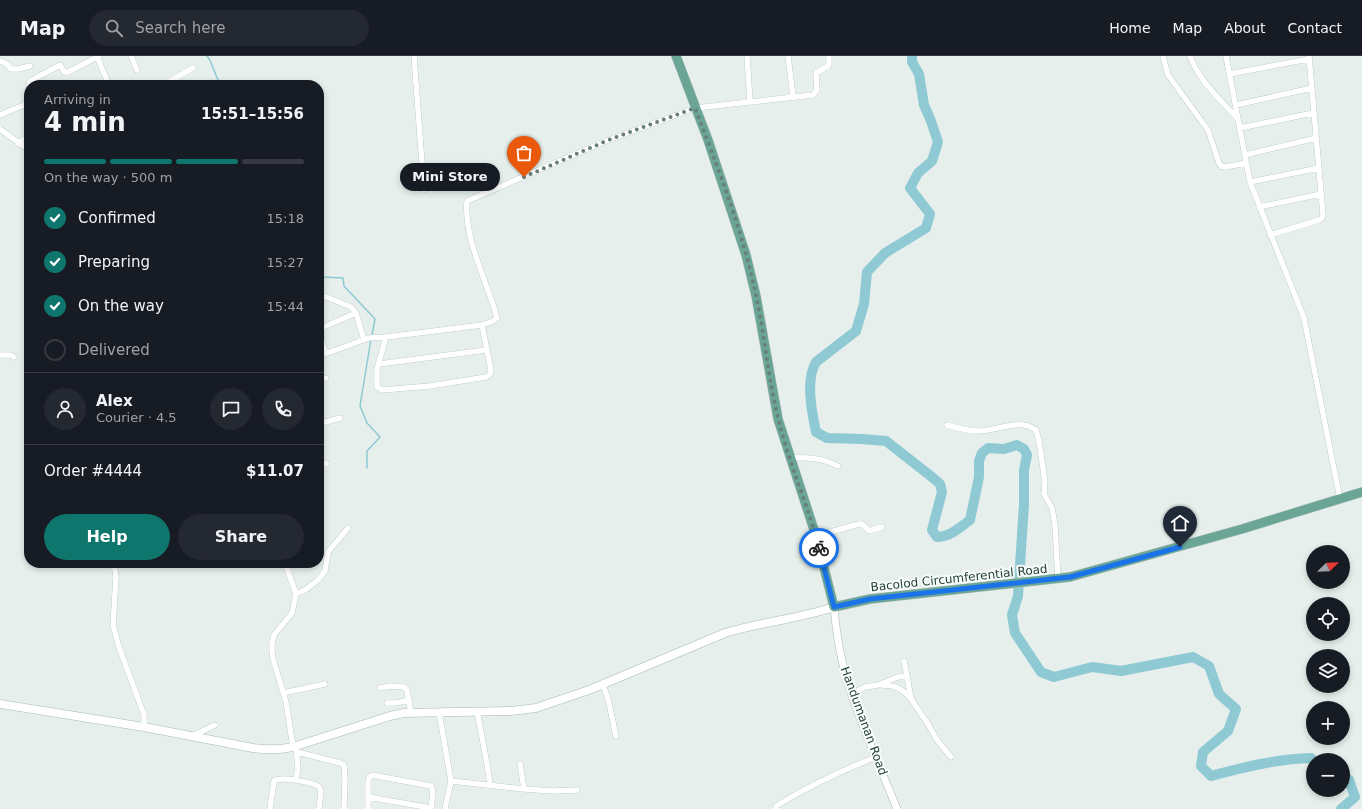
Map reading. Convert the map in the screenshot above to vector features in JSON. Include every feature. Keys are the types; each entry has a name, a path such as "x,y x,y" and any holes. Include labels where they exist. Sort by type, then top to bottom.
{"main road":[{"path":"0,704 144,727 264,749 295,748 390,716 411,713 524,710 540,707 603,685 725,633 746,627 800,617 834,607 816,536 778,419 756,296 746,255 710,147 676,56"},
{"name":"Bacolod Circumferential Road","path":"834,607 870,599 1028,582 1082,574 1198,542 1362,492"}],"street":[{"path":"32,80 60,66 64,72 68,72 98,56 107,80"},
{"path":"131,56 137,70"},
{"path":"414,56 424,190"},
{"path":"747,56 750,101"},
{"path":"788,56 793,98"},
{"path":"324,346 326,353 376,337 482,325 496,320 497,316 470,240 466,212 467,201 606,141 695,108 813,95 817,90 816,73 828,66 829,56"},
{"path":"1163,56 1168,76 1208,130 1221,166 1225,167 1246,163"},
{"path":"1190,56 1194,68 1238,119"},
{"path":"1226,56 1250,182 1304,318 1340,499"},
{"path":"1229,74 1309,57 1322,218 1270,235"},
{"path":"0,61 7,64 11,69 15,70 30,66"},
{"path":"0,68 7,64"},
{"path":"176,80 192,68"},
{"path":"1236,105 1312,88"},
{"path":"0,115 24,106"},
{"path":"1240,128 1313,113"},
{"path":"0,129 24,147"},
{"path":"1245,155 1316,138"},
{"path":"18,143 24,139"},
{"path":"1250,182 1319,168"},
{"path":"1260,207 1321,194"},
{"path":"324,296 351,307 356,314 366,339"},
{"path":"324,328 356,314"},
{"path":"386,337 379,364 376,383 377,387 382,390 430,386 486,377 490,374 491,370 482,325"},
{"path":"379,364 486,350"},
{"path":"0,355 11,355 14,357"},
{"path":"324,423 340,418"},
{"path":"947,425 977,431 1013,425 1026,425 1036,430 1040,441 1046,482 1044,494 1052,508 1055,525 1058,578"},
{"path":"790,458 808,457 830,462 838,466"},
{"path":"816,536 859,524 862,524 869,531 882,527"},
{"path":"296,594 305,590 318,580 325,571 330,548 348,528"},
{"path":"115,568 116,577 113,625 119,647 144,715 144,727"},
{"path":"287,568 296,594 292,613 274,635 272,643 273,659 286,702 295,748 298,767 296,780"},
{"name":"Handumanan Road","path":"834,607 841,654 852,694 897,809"},
{"path":"904,661 911,699"},
{"path":"878,685 898,677 907,676"},
{"path":"283,693 325,684"},
{"path":"603,685 608,699 616,736"},
{"path":"852,694 865,687 878,685 893,685 901,689 911,699 937,740 951,757"},
{"path":"380,688 391,686 404,687 407,690 411,713"},
{"path":"387,704 408,700"},
{"path":"477,711 490,784"},
{"path":"439,712 451,781 445,809"},
{"path":"191,736 215,725"},
{"path":"295,748 344,765 346,780 344,809"},
{"path":"776,809 776,806 834,774 876,757"},
{"path":"520,764 524,789"},
{"path":"368,797 431,809 433,793 432,786 372,775 368,781 368,797 368,809"},
{"path":"270,809 274,781 278,778 296,780 320,788 322,791 319,809"},
{"path":"451,781 490,784 524,789 553,791 577,790"}],"waterway":[{"path":"207,56 218,80"},
{"path":"912,56 912,62 919,74 924,105 938,142 932,161 918,173 910,188 930,214 926,228 885,253 867,272 864,304 856,331 816,362 813,369 810,387 811,406 816,432 827,438 886,441 932,477 940,484 942,492 932,530 937,537 950,534 970,520 979,477 979,461 982,453 988,448 1004,449 1017,445 1024,449 1027,455 1024,470 1024,504 1018,596 1012,615 1015,633 1041,672 1054,677 1092,667 1121,671 1193,657 1209,666 1219,694 1236,709 1228,731 1203,752 1201,766 1211,776 1273,762 1306,758"},
{"path":"324,277 343,278 344,286 375,319 372,335"},
{"path":"367,468 367,451 380,437 367,423 360,406 371,339"},
{"path":"1341,809 1355,797 1350,783"}],"way so far":[{"path":"524,177 606,141 695,108 708,140 752,276 778,419 819,548"}],"place":[{"name":"Mini Store","path":"524,177"}],"route":[{"path":"819,548 834,607 870,599 1070,577 1180,547"}]}
